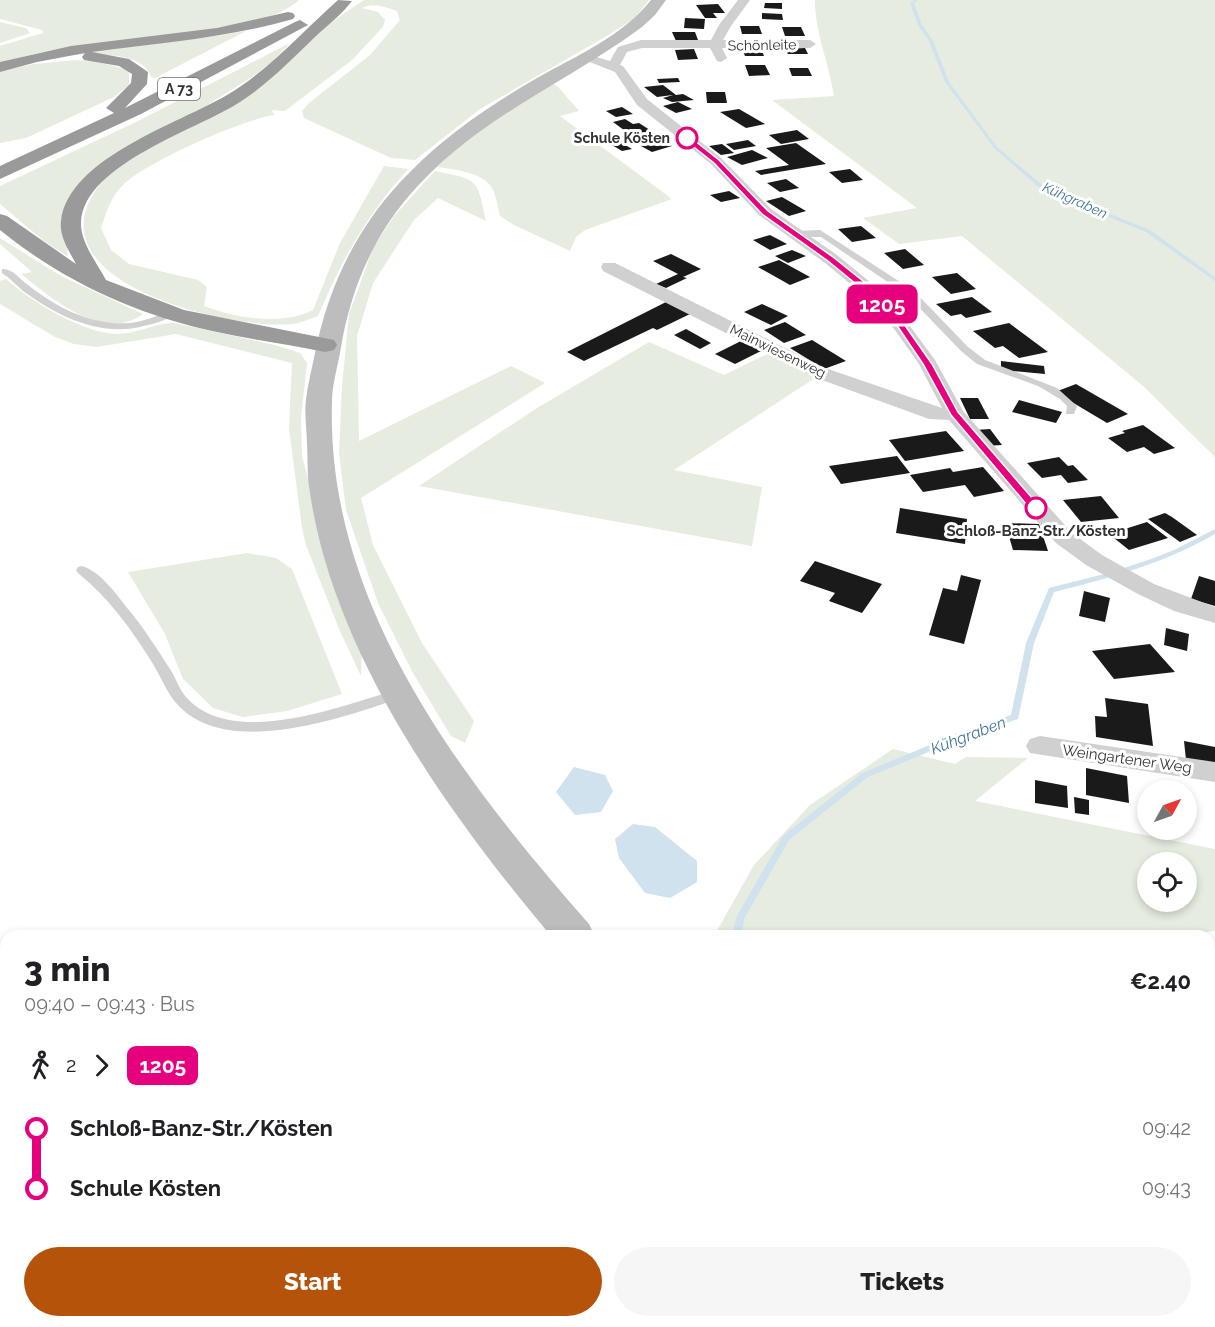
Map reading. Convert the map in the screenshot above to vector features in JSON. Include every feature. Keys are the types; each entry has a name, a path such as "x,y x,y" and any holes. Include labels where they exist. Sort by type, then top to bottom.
{"highway":[{"name":"A 73","path":"3,167 186,85 346,0"},
{"path":"98,285 74,240 71,222 77,200 100,173 143,144 232,99 263,77 346,0"},
{"name":"A 73","path":"3,167 316,5"},
{"path":"2,67 73,50 227,32 266,23 316,5"},
{"path":"2,67 85,57 123,62 140,72 141,78 139,84 115,108"},
{"path":"2,225 52,259 98,285 170,314 241,330 300,338 325,345"}],"street":[{"path":"570,930 473,812 436,759 369,637 349,586 330,526 319,470 317,418 325,345 352,264 374,229 412,182 436,157 508,104 631,28 650,12 658,0"},
{"name":"Schönleite","path":"715,45 725,25 744,0"},
{"name":"Schönleite","path":"607,64 615,64 622,50 641,44 810,44"},
{"name":"Schönleite","path":"715,45 721,58 731,62"},
{"path":"583,57 618,69 633,93 642,102 716,161 765,212 831,259 870,291 902,326 928,364 954,413 1064,538 1094,560 1146,589 1183,605 1215,615"},
{"name":"Mainwiesenweg","path":"609,267 818,372 936,415 954,413"},
{"name":"Weingartener Weg","path":"1040,746 1215,772"}],"lane":[{"path":"794,234 824,235 923,304 978,360 993,369 1049,388 1068,401 1071,406 1070,412"},
{"path":"5,271 27,289 61,310 106,328 143,325 170,314"},
{"path":"82,570 100,584 128,619 164,670 183,703 212,724 245,728 283,724 362,706 399,694"}],"shaded area":[{"path":"0,0 299,0 279,13 218,31 54,50 0,63 0,46 43,33 42,30 0,19"},
{"path":"364,0 649,0 634,19 480,109 415,160 391,158 304,118 302,111 309,103 370,55 400,20 397,11 379,6 366,6 362,8 378,12 385,20 383,27 352,60 285,111 272,110 274,115 239,125 170,155 133,177 114,196 101,228 111,250 129,264 198,280 207,287 204,306 244,317 287,318 313,310 340,243 384,166 408,169 380,203 357,238 336,275 318,316 295,323 269,324 209,315 147,294 120,280 100,262 87,243 84,233 85,213 93,194 112,170 278,72 324,27"},
{"path":"815,0 1215,0 1215,457 1143,386 962,236 899,244 863,218 917,208 772,100 834,96 817,25"},
{"path":"0,22 26,28 30,33 0,43"},
{"path":"246,31 155,78 151,77 146,68 138,62 127,58 101,54 66,55 201,38"},
{"path":"290,43 273,61 252,77 79,185 64,213 63,225 67,256 44,241 0,204 0,186 136,122"},
{"path":"77,60 93,61 125,69 129,72 129,85 114,97 26,138 0,143 0,71 34,64"},
{"path":"551,82 579,111 560,116 672,199 585,230 576,237 570,251 500,216 494,192 485,180 470,173 437,167 465,141"},
{"path":"435,171 468,179 474,183 478,189 486,221 438,198 414,220 373,283 357,336 359,441 511,366 545,383 361,498 373,545 422,643 474,721 465,743 451,736 413,673 378,603 346,510 339,453 349,314 373,248 394,216"},
{"path":"0,238 61,276 143,314 127,322 111,323 78,314 62,305 21,274 32,272 0,244"},
{"path":"6,279 29,297 59,315 106,333 126,333 174,323 275,345 300,353 307,363 301,417 302,456 318,517 362,646 361,676 339,629 306,545 302,528 289,428 292,363 176,334 97,347 74,344 55,337 0,304 0,281"},
{"path":"649,342 724,375 767,354 818,376 674,470 762,487 752,546 419,486 537,408"},
{"path":"247,553 276,558 292,569 342,694 287,711 243,717 213,708 183,679 165,634 128,572"},
{"path":"893,749 955,764 966,757 1028,758 975,801 1137,833 1137,840 1170,840 1215,849 1215,930 717,930 754,865 810,805"}],"water":[{"path":"574,767 605,775 613,791 601,812 575,815 556,792"},
{"path":"633,824 655,827 697,861 697,882 670,898 645,893 619,858 615,839"}],"building":[{"path":"765,3 782,3 782,9 764,8"},
{"path":"718,4 725,13 713,13 717,18 705,18 696,5"},
{"path":"762,13 782,14 783,20 762,19"},
{"path":"685,18 705,19 704,29 684,28"},
{"path":"740,26 759,26 762,34 742,34"},
{"path":"782,27 801,27 805,36 785,36"},
{"path":"672,32 695,32 698,40 676,41"},
{"path":"761,48 764,56 745,56 742,49"},
{"path":"805,48 808,54 788,54 785,49"},
{"path":"694,49 698,59 678,60 675,50"},
{"path":"745,65 765,65 770,75 749,76"},
{"path":"789,68 808,68 812,76 792,76"},
{"path":"678,78 680,82 659,83 657,79"},
{"path":"663,85 676,95 683,94 694,100 672,102 663,98 673,95 657,97 644,87"},
{"path":"706,92 725,92 727,103 707,103"},
{"path":"678,102 692,109 676,113 663,106"},
{"path":"622,107 633,114 616,117 606,111"},
{"path":"739,109 765,124 746,128 720,112"},
{"path":"625,119 633,124 639,123 653,132 632,136 613,122"},
{"path":"797,130 809,139 781,144 769,135"},
{"path":"748,140 756,146 734,150 726,144"},
{"path":"661,141 672,146 652,152 641,146"},
{"path":"622,143 632,149 622,151 612,145"},
{"path":"796,143 826,164 761,175 755,171 789,165 766,148"},
{"path":"722,144 734,153 721,155 709,146"},
{"path":"752,150 768,158 742,165 727,157"},
{"path":"850,169 863,180 842,183 829,172"},
{"path":"786,179 799,188 780,192 767,183"},
{"path":"729,191 740,198 721,202 710,195"},
{"path":"782,197 806,211 789,216 766,201"},
{"path":"861,226 876,238 852,242 838,229"},
{"path":"770,235 787,244 770,250 753,240"},
{"path":"905,249 924,265 903,269 884,253"},
{"path":"792,250 806,256 788,263 775,256"},
{"path":"671,254 701,269 666,288 656,284 678,274 653,261"},
{"path":"779,260 810,277 790,285 758,267"},
{"path":"957,273 976,289 951,294 932,277"},
{"path":"972,297 992,312 966,318 961,314 951,316 936,304"},
{"path":"666,302 690,314 657,330 653,328 584,361 567,352"},
{"path":"762,304 788,316 771,325 744,312"},
{"path":"785,322 806,335 784,343 764,330"},
{"path":"1009,323 1048,352 1019,358 1003,346 995,348 973,331"},
{"path":"686,329 711,343 700,349 674,335"},
{"path":"743,340 763,350 735,364 715,354"},
{"path":"812,340 846,361 824,369 790,348"},
{"path":"1001,361 1044,366 1045,374 1001,370"},
{"path":"1076,384 1128,414 1107,423 1055,392"},
{"path":"960,398 978,398 989,419 970,419"},
{"path":"1019,400 1062,412 1056,423 1012,412"},
{"path":"1143,425 1175,448 1154,454 1144,447 1127,452 1108,438"},
{"path":"990,429 1002,445 986,446 975,430"},
{"path":"946,431 964,451 905,461 889,440"},
{"path":"897,456 910,473 841,484 829,466"},
{"path":"1059,457 1068,466 1073,465 1088,480 1068,483 1061,475 1042,478 1027,463"},
{"path":"983,467 1004,491 974,497 965,485 923,492 910,475 950,468 953,472"},
{"path":"1101,496 1119,518 1081,522 1063,500"},
{"path":"900,508 967,519 965,544 896,533"},
{"path":"1165,513 1197,535 1180,542 1148,519"},
{"path":"1147,522 1168,538 1129,550 1109,534"},
{"path":"1005,523 1039,524 1048,551 1013,550"},
{"path":"815,561 882,584 862,613 829,601 835,593 800,581"},
{"path":"961,575 981,580 964,644 929,635 943,588 957,591"},
{"path":"1199,576 1215,581 1215,606 1191,599"},
{"path":"1084,591 1110,598 1105,622 1079,616"},
{"path":"1166,628 1189,634 1187,651 1164,645"},
{"path":"1150,644 1175,672 1114,679 1092,651"},
{"path":"1105,698 1148,704 1153,746 1096,737 1095,716 1107,717"},
{"path":"1184,741 1215,747 1215,765 1186,760"},
{"path":"1086,768 1127,776 1129,803 1086,795"},
{"path":"1035,780 1067,786 1068,808 1035,803"},
{"path":"1074,797 1089,800 1089,815 1075,813"}],"waterway":[{"name":"Kühgraben","path":"916,0 912,3 920,25 931,41 947,82 996,148 1044,189 1148,231 1215,279"},
{"name":"Kühgraben","path":"738,930 740,919 786,838 865,775 967,733 1015,717 1030,643 1051,590 1114,574 1157,559 1215,531"}],"bus line":[{"name":"1205","path":"687,138 716,161 765,212 831,259 870,291 902,326 928,364 954,413 1036,508"}],"place":[{"name":"Schule Kösten","path":"687,138"},
{"name":"Schloß-Banz-Str./Kösten","path":"1036,508"}]}
